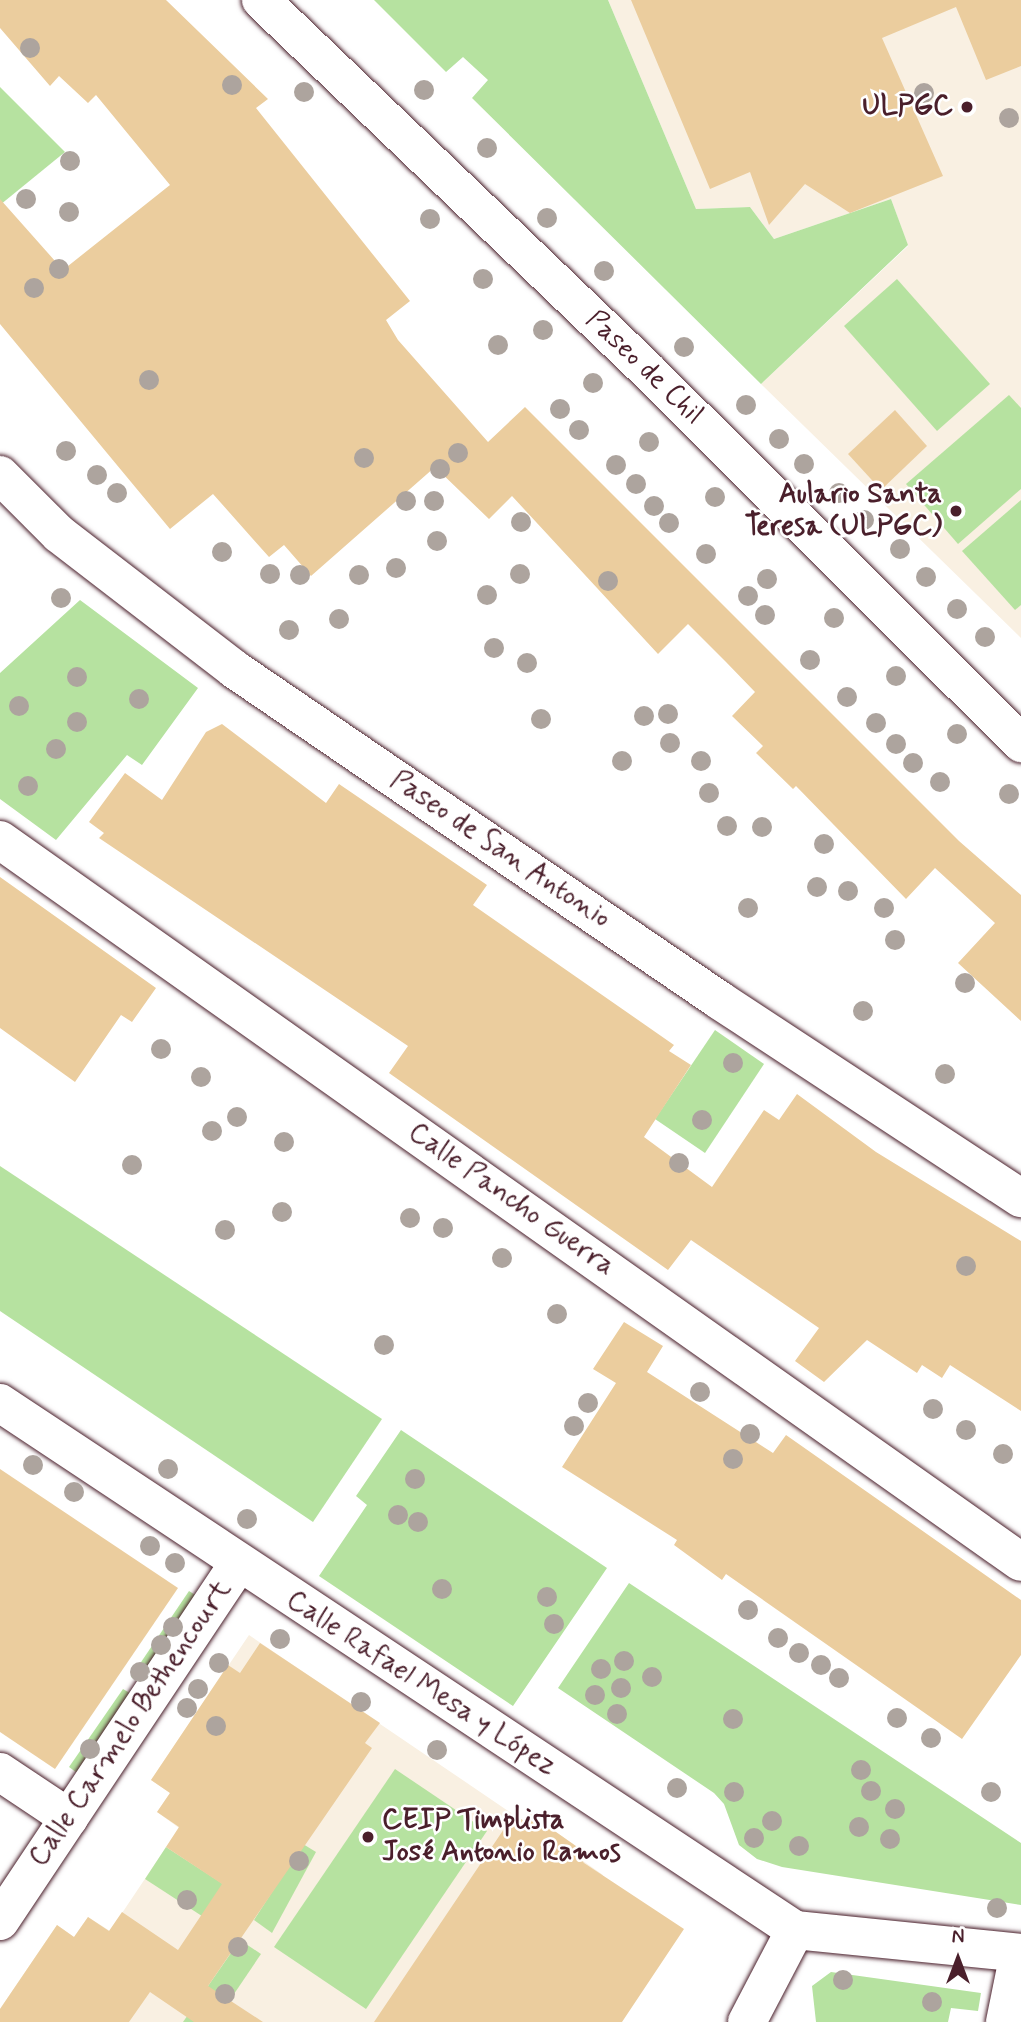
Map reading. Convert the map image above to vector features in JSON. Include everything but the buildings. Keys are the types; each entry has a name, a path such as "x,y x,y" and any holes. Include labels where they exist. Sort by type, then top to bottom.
{"street":[{"name":"Paseo de Chil","path":"261,0 646,369 1021,743"},
{"name":"Paseo de San Antonio","path":"0,475 59,534 234,668 719,1000 1021,1198"},
{"name":"Calle Pancho Guerra","path":"0,840 1021,1562"},
{"name":"Calle Rafael Mesa y López","path":"0,1403 795,1930 1020,1953"},
{"name":"Calle Carmelo Bethencourt","path":"0,1921 239,1563"},
{"path":"0,1772 69,1818"},
{"path":"747,2022 795,1930"},
{"path":"1005,2022 1020,1953"}],"shaded area":[{"path":"608,0 1021,0 1021,638 761,384 908,246 891,199 774,239 750,207 696,209"},
{"name":"CEIP Timplista José Antonio Ramos","path":"249,1635 523,1821 529,1813 583,1851 579,1858 603,1875 505,2022 0,2022 0,2009 57,1925 74,1937 88,1917 110,1931 179,1828 157,1812 170,1793 151,1780"}],"green space":[{"path":"374,0 608,0 696,209 750,207 774,239 891,199 908,245 761,384 472,98 488,80 463,57 446,72"},
{"path":"0,87 65,152 0,205"},
{"path":"897,279 990,384 937,431 844,326"},
{"path":"1009,395 1021,408 1021,489 958,544 906,484"},
{"path":"1021,500 1021,605 1015,610 962,551"},
{"path":"80,600 198,688 142,765 127,755 56,840 0,799 0,673"},
{"path":"715,1030 764,1064 705,1153 655,1119"},
{"path":"0,1166 382,1419 313,1522 0,1311"},
{"path":"401,1430 607,1568 513,1706 319,1576 367,1505 356,1496"},
{"path":"629,1583 1021,1843 1021,1905 782,1867 757,1859 739,1845 724,1804 714,1793 558,1688"},
{"path":"189,1591 200,1598 142,1684 131,1677"},
{"path":"123,1689 135,1696 80,1775 69,1767"},
{"path":"395,1769 487,1831 366,2009 274,1947"},
{"path":"303,1844 316,1852 272,1933 254,1920"},
{"path":"166,1847 223,1884 228,1933 145,1879"},
{"path":"240,1940 261,1954 215,2022 183,2022"},
{"path":"831,1972 981,1993 978,2011 951,2008 948,2022 816,2022 812,1986"}],"place":[{"name":"ULPGC","path":"967,107"},
{"name":"Aulario Santa Teresa (ULPGC)","path":"956,511"},
{"name":"CEIP Timplista José Antonio Ramos","path":"368,1837"}]}
